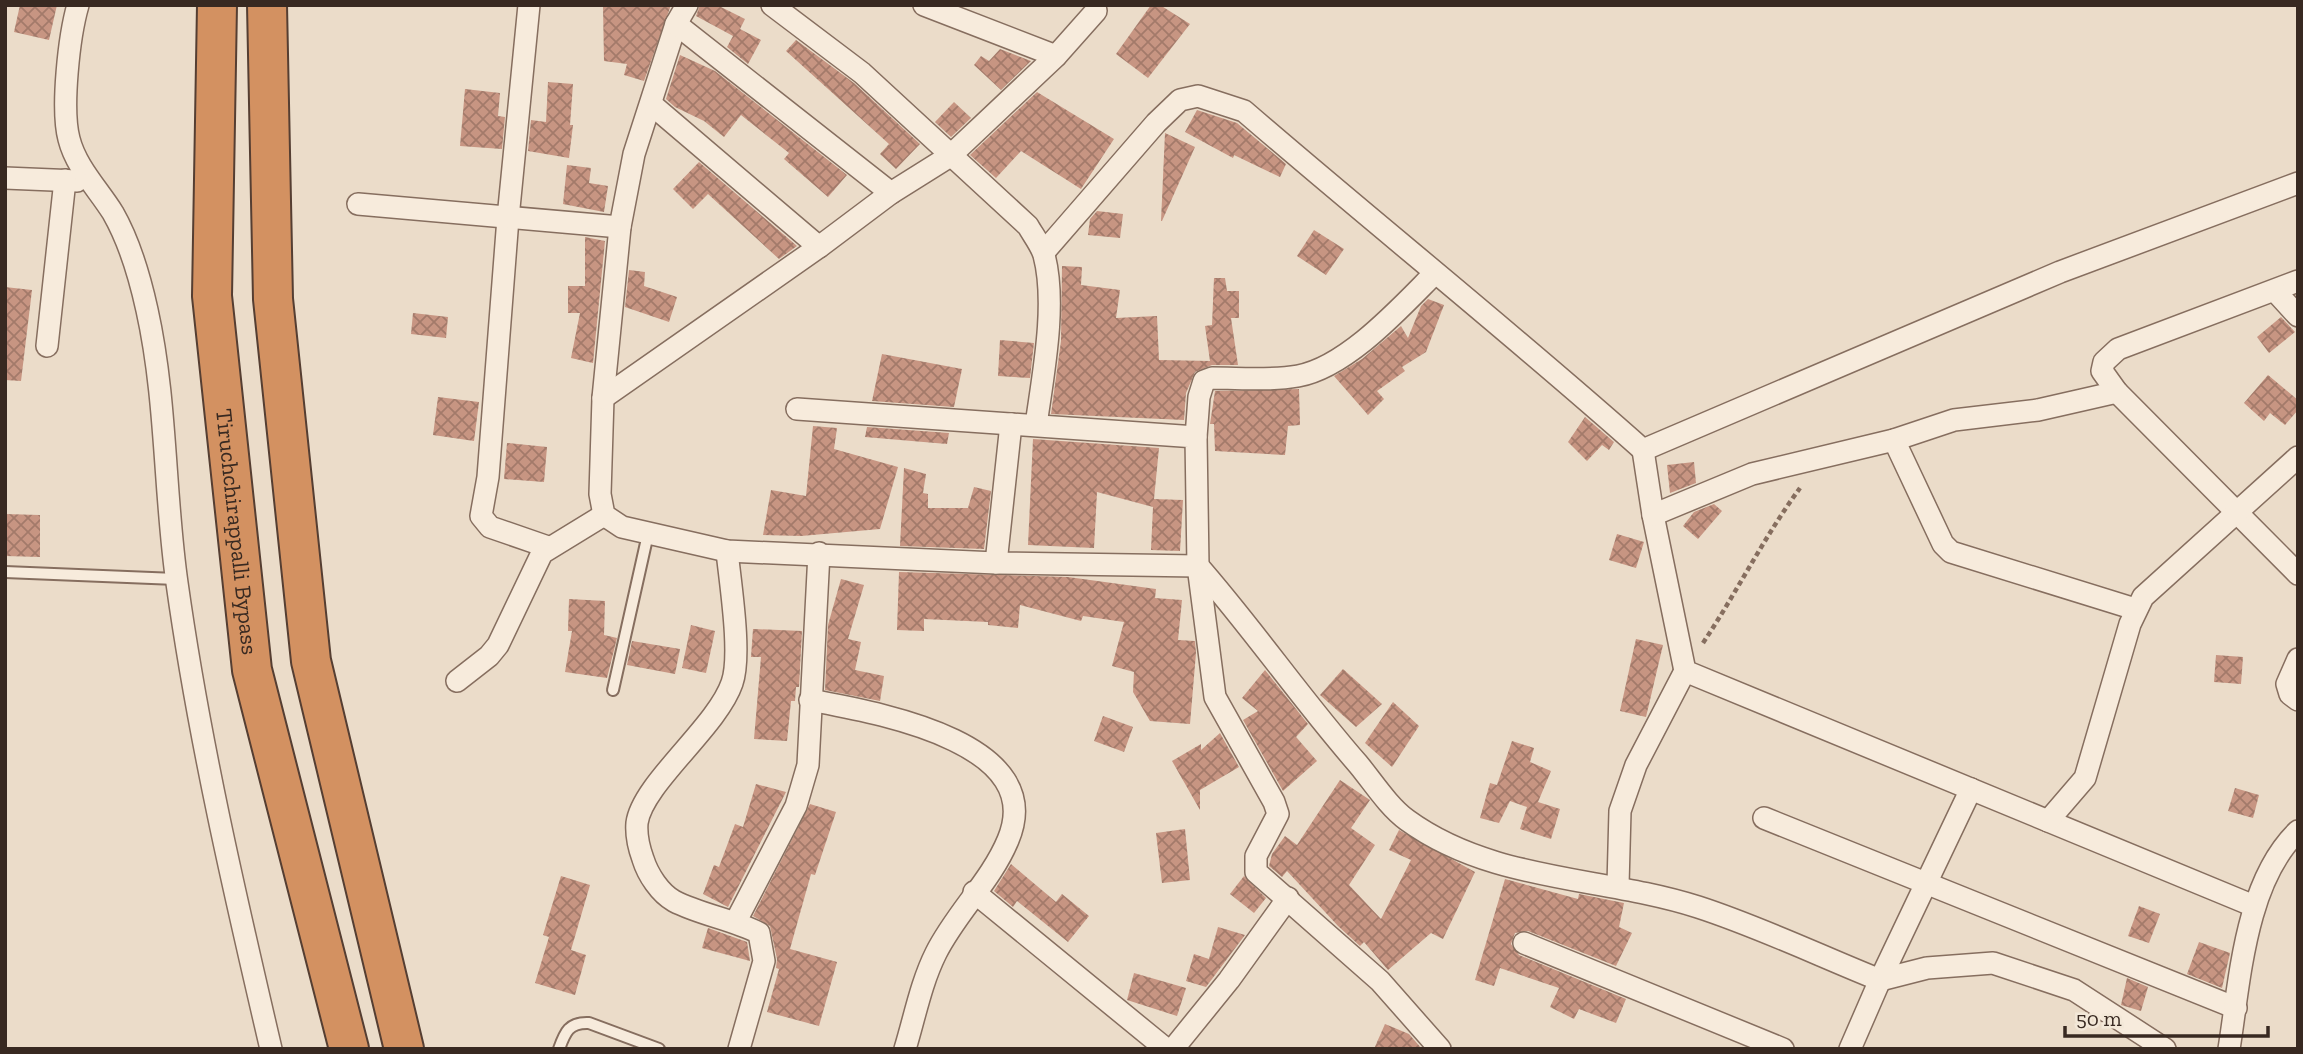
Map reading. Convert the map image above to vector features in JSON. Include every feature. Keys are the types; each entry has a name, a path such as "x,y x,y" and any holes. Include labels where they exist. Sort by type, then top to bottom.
{"highway":[{"name":"Tiruchchirappalli Bypass","path":"217,5 212,296 252,670 349,1049"},
{"path":"267,5 273,299 311,661 404,1049"}],"street":[{"path":"78,5 70,57 66,120 75,156 123,234 146,308 160,387 176,579 193,690 271,1049"},
{"path":"529,5 508,218 488,477 481,516 490,527 548,547"},
{"path":"772,5 862,73 1028,226 1044,252 1049,284 1043,374 1036,425"},
{"path":"923,5 1056,56"},
{"path":"603,398 819,247 891,193 950,156 1056,56 1096,11"},
{"path":"891,193 682,15 634,154 620,228 603,398 600,494 604,515 622,527 727,551 819,553 996,563 1198,566 1242,616 1325,726 1405,819 1457,849 1515,870 1618,886 1699,907 1880,980 1927,968 1993,964 2074,990 2165,1049"},
{"path":"1044,252 1156,123 1181,100 1198,96 1244,111 1434,274 1559,375 1643,450 1653,515 1685,671 1636,765 1619,811 1618,886"},
{"path":"651,104 819,247"},
{"path":"5,178 92,182"},
{"path":"47,346 65,180"},
{"path":"1643,450 2060,272 2298,183"},
{"path":"358,204 620,228"},
{"path":"1434,274 1355,346 1318,369 1283,378 1212,378 1204,381 1199,397 1196,437 1198,566 1215,697 1278,814 1256,856 1256,872 1380,981 1440,1049"},
{"path":"2298,281 2118,349 2104,362 2102,371 2118,392 2298,574"},
{"path":"2276,290 2298,316"},
{"path":"1653,515 1752,474 1894,440 1954,420 2038,410 2118,392"},
{"path":"797,409 1196,437"},
{"path":"996,563 1011,424"},
{"path":"1894,440 1943,544 1951,552 2135,609"},
{"path":"2048,821 2085,778 2135,609 2143,597 2298,457"},
{"path":"457,681 489,656 498,645 538,560 548,547 604,515"},
{"path":"727,551 734,647 733,681 713,716 648,799 637,822 638,846 645,868 656,885 673,900 736,921 759,933 764,961 739,1049"},
{"path":"736,921 796,806 808,765 819,553"},
{"path":"2298,659 2287,684 2290,694 2298,700"},
{"path":"1685,671 2254,906"},
{"path":"810,700 895,716 939,733 973,751 1000,775 1012,802 1013,824 996,863 974,892 935,954 922,986 905,1049"},
{"path":"1850,1049 1971,789"},
{"path":"1764,818 2236,1008"},
{"path":"2229,1049 2254,906 2286,842 2298,831"},
{"path":"974,892 1166,1049"},
{"path":"1173,1049 1229,981 1288,898"},
{"path":"1524,943 1783,1049"}],"lane":[{"path":"613,690 648,534"},
{"path":"5,572 176,579"},
{"path":"559,1049 569,1026 577,1022 589,1023 659,1049"}],"path":[{"path":"1685,671 1737,592 1766,534 1823,456"}],"building":[{"path":"20,5 57,5 49,40 14,32"},
{"path":"671,5 644,81 624,75 627,64 604,61 603,7"},
{"path":"700,5 717,5 745,19 740,29 761,40 748,64 727,47 733,36 696,16"},
{"path":"1151,5 1160,5 1190,24 1148,78 1116,54"},
{"path":"796,40 854,83 920,144 896,169 880,154 889,144 786,51"},
{"path":"1000,49 1031,61 1001,90 974,65 981,56 989,61"},
{"path":"680,55 715,71 847,175 828,197 784,159 789,153 741,115 724,137 704,121 675,107 666,99"},
{"path":"548,82 573,84 570,125 573,125 569,158 528,151 531,120 546,122"},
{"path":"465,89 500,93 498,116 505,117 502,149 460,146"},
{"path":"1037,92 1114,139 1081,189 1021,151 996,178 970,155"},
{"path":"954,102 971,118 951,137 935,122"},
{"path":"1197,110 1237,123 1286,164 1280,177 1234,155 1233,158 1185,132"},
{"path":"1165,133 1195,147 1161,221"},
{"path":"699,162 797,246 779,259 708,194 693,209 673,189"},
{"path":"567,165 591,168 589,183 608,186 604,212 563,204"},
{"path":"1097,211 1123,214 1120,238 1088,235 1090,219"},
{"path":"1314,230 1344,249 1326,275 1297,256"},
{"path":"585,237 605,241 593,363 571,358 580,313 568,313 568,286 585,286"},
{"path":"1062,266 1082,267 1081,285 1120,290 1116,318 1157,316 1159,360 1210,361 1205,326 1212,325 1214,278 1225,278 1227,291 1239,291 1239,318 1231,318 1238,365 1212,365 1195,372 1186,393 1184,420 1051,414 1061,341"},
{"path":"629,270 645,272 644,286 677,297 669,322 625,307"},
{"path":"5,287 32,290 21,381 5,380"},
{"path":"1428,299 1444,305 1426,352 1402,367 1405,371 1377,391 1384,399 1368,415 1334,376 1362,359 1401,326 1408,338 1421,306"},
{"path":"413,313 448,317 446,338 411,334"},
{"path":"2281,317 2295,332 2269,353 2257,337"},
{"path":"1000,340 1034,343 1030,378 998,376"},
{"path":"882,354 962,369 954,407 872,401"},
{"path":"2268,375 2298,400 2298,410 2285,425 2270,413 2264,421 2244,403"},
{"path":"1299,389 1300,425 1288,426 1285,455 1215,451 1214,424 1210,424 1215,391"},
{"path":"438,397 479,402 474,441 433,435"},
{"path":"1585,417 1614,442 1609,450 1602,445 1587,461 1568,442"},
{"path":"813,426 837,428 834,449 898,467 880,529 801,536 763,535 771,490 806,496"},
{"path":"867,427 949,433 947,444 865,437"},
{"path":"1033,439 1159,448 1154,499 1183,500 1180,551 1151,550 1153,507 1097,492 1094,548 1028,545"},
{"path":"507,443 547,447 544,482 504,479"},
{"path":"1694,462 1696,483 1670,493 1667,465"},
{"path":"904,468 926,474 923,493 928,494 928,508 968,508 974,487 991,491 984,549 900,546"},
{"path":"1714,504 1722,511 1698,539 1683,526 1694,512"},
{"path":"5,514 40,515 40,557 5,556"},
{"path":"1617,534 1644,542 1636,568 1609,560"},
{"path":"899,572 1068,577 1156,589 1155,598 1182,600 1178,640 1195,641 1196,653 1190,724 1150,721 1133,692 1134,672 1112,666 1124,622 1083,616 1081,621 1020,605 1018,628 988,625 988,622 924,619 924,631 897,630"},
{"path":"841,579 864,585 848,639 861,642 855,670 884,676 880,701 825,690 828,625"},
{"path":"569,599 605,601 604,635 617,638 607,678 565,672 572,631 568,631"},
{"path":"691,625 715,631 706,673 682,668"},
{"path":"753,629 802,631 799,687 796,687 795,701 791,701 787,741 754,739 761,657 751,657"},
{"path":"1636,639 1663,645 1646,717 1620,711"},
{"path":"632,641 680,649 675,674 627,665"},
{"path":"2216,655 2243,657 2241,684 2214,682"},
{"path":"1343,669 1382,704 1356,727 1320,695"},
{"path":"1265,670 1308,724 1296,737 1317,761 1283,791 1243,720 1258,711 1242,698"},
{"path":"1393,702 1419,726 1392,767 1365,743"},
{"path":"1103,716 1133,727 1124,752 1094,741"},
{"path":"1220,733 1239,767 1200,790 1200,810 1172,761 1201,744 1201,750"},
{"path":"1512,741 1534,748 1530,762 1551,771 1538,802 1560,809 1551,839 1520,829 1527,807 1510,801 1499,823 1480,818 1490,783 1497,785"},
{"path":"1340,780 1370,800 1351,828 1375,845 1349,885 1381,919 1411,860 1389,850 1399,830 1475,872 1443,939 1431,933 1388,970 1364,942 1360,946 1338,926 1287,871 1282,877 1269,866 1272,854 1285,836 1297,845"},
{"path":"756,784 786,792 728,907 703,894 714,865 719,867 735,824 743,827"},
{"path":"2235,788 2259,795 2253,818 2228,811"},
{"path":"810,804 836,812 815,875 811,874 790,949 837,962 819,1026 767,1012 779,969 776,968 777,959 770,926 753,916"},
{"path":"1185,829 1190,880 1162,883 1156,833"},
{"path":"1011,864 1056,902 1062,894 1089,916 1068,942 1017,901 1013,907 994,891"},
{"path":"561,876 590,885 571,950 586,955 575,995 535,983 549,937 543,935"},
{"path":"1244,876 1266,898 1254,913 1230,894"},
{"path":"1505,879 1578,899 1579,894 1624,903 1619,927 1632,933 1616,966 1528,931 1515,933 1511,944 1519,955 1626,999 1616,1023 1579,1009 1574,1019 1550,1007 1559,988 1500,968 1494,986 1475,980"},
{"path":"2139,906 2160,914 2149,943 2128,936"},
{"path":"1218,927 1245,935 1206,987 1186,981 1194,954 1209,959"},
{"path":"708,928 747,942 750,961 702,948"},
{"path":"2199,942 2230,953 2222,988 2187,974"},
{"path":"1134,973 1186,988 1177,1016 1127,1000"},
{"path":"2127,978 2148,987 2141,1011 2121,1005"},
{"path":"1385,1024 1409,1034 1422,1049 1374,1049"}]}
